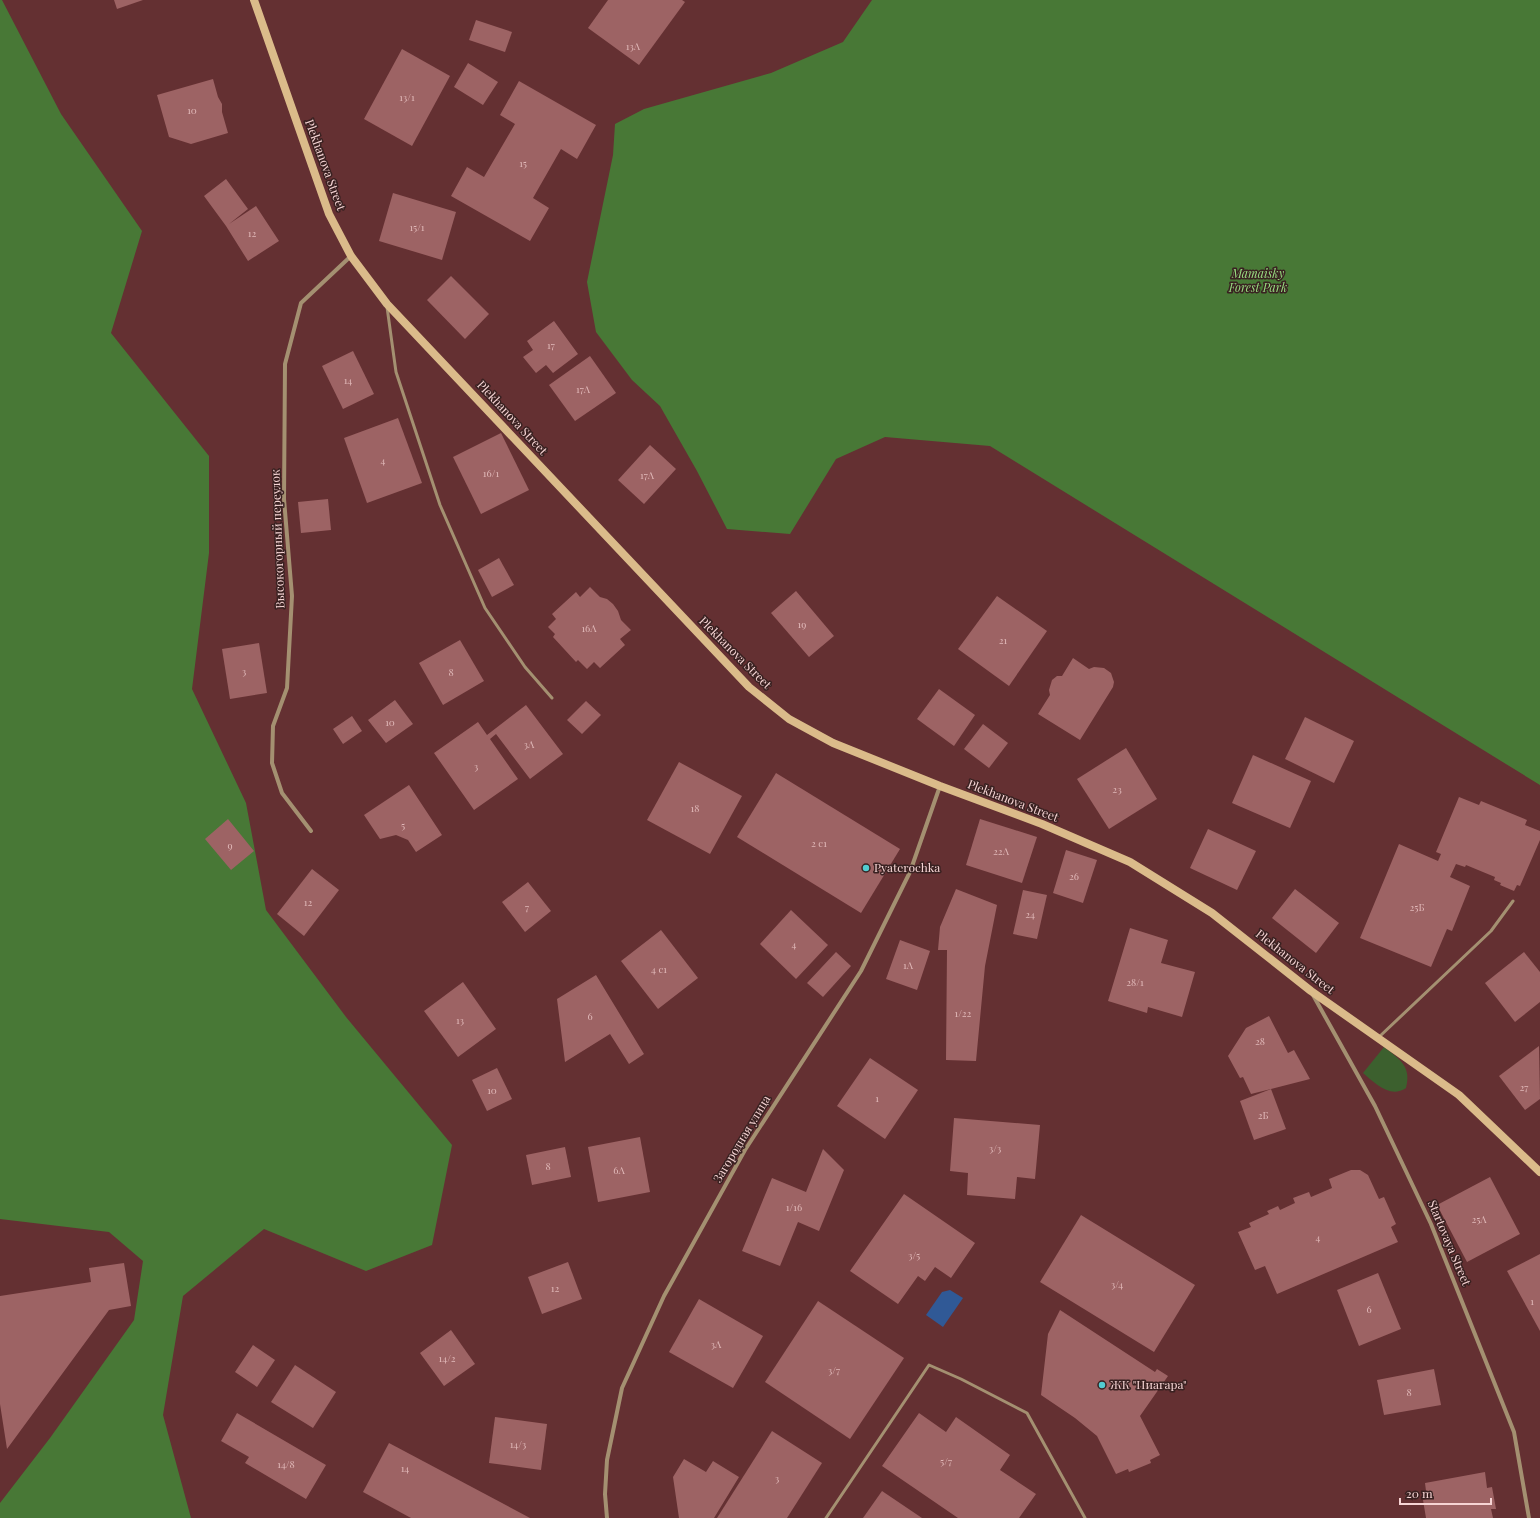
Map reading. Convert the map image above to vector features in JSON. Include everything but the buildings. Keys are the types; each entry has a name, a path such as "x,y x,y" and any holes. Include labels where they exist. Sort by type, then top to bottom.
{"street":[{"name":"Plekhanova Street","path":"254,0 329,214 352,256 387,304 749,687 789,718 833,743 940,786 1042,824 1130,862 1212,913 1311,991 1459,1095 1540,1172"},
{"name":"Высокогорный переулок","path":"311,831 282,793 272,763 273,726 287,688 292,596 284,499 285,364 301,303 352,256"},
{"name":"Загородная улица","path":"607,1518 605,1494 607,1460 622,1388 664,1296 745,1150 861,972 910,872 940,786"},
{"name":"Startovaya Street","path":"1311,991 1375,1106 1431,1224 1514,1432 1529,1518"}],"lane":[{"path":"387,304 396,372 440,505 485,608 525,666 552,698"},
{"path":"1378,1038 1491,931 1513,901"},
{"path":"826,1518 929,1365 961,1379 1027,1413 1085,1518"}],"green space":[{"path":"0,0 2,0 61,114 142,231 111,333 209,456 209,553 192,689 246,803 266,910 346,1017 452,1145 432,1245 366,1271 264,1229 183,1296 163,1415 191,1518 0,1518 0,1503 50,1438 134,1320 143,1261 109,1232 0,1219"},
{"name":"Mamaisky Forest Park","path":"872,0 1540,0 1540,785 990,446 885,437 836,459 790,534 727,529 697,471 660,406 632,380 596,332 587,282 613,155 615,124 644,109 771,73 843,42"},
{"path":"1384,1047 1399,1059 1406,1069 1406,1088 1400,1091 1389,1091 1378,1085 1363,1073"}],"water":[{"path":"950,1290 963,1298 943,1327 926,1315 942,1292"}],"place":[{"name":"Pyaterochka","path":"866,868"},
{"name":"ЖК \"Ниагара\"","path":"1102,1385"}]}
